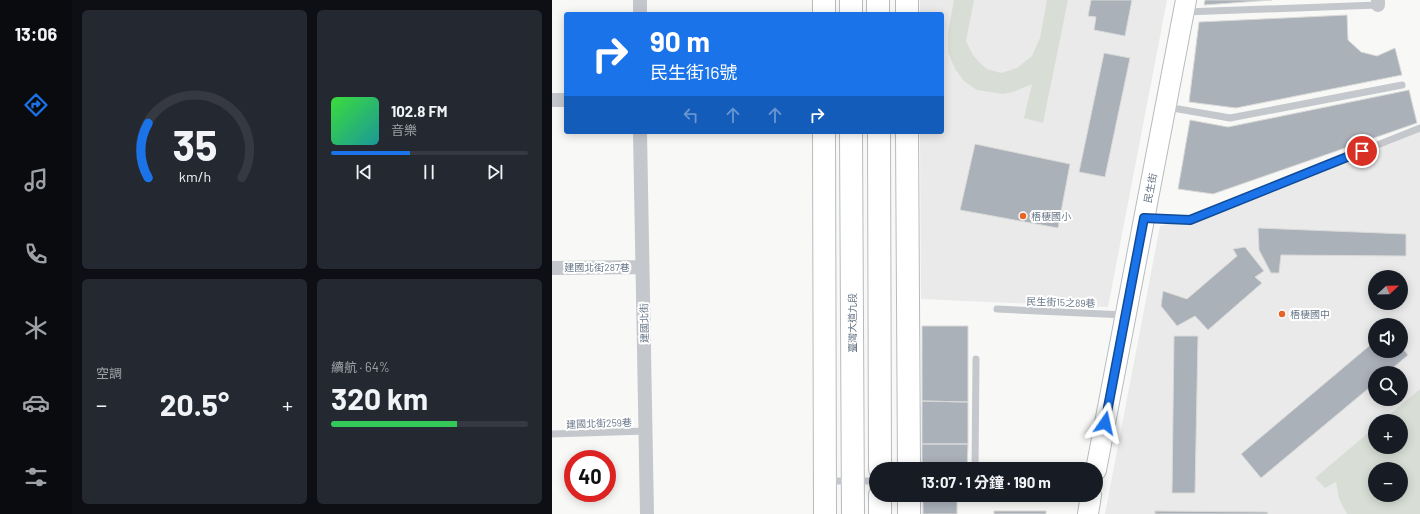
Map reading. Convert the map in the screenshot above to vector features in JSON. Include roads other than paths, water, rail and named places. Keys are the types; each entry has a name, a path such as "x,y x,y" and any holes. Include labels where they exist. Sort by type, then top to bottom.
{"main road":[{"path":"824,0 824,12"},
{"path":"851,0 851,12"},
{"path":"878,0 878,12"},
{"path":"907,0 907,12"},
{"path":"824,134 825,514"},
{"name":"臺灣大道九段","path":"851,134 853,514"},
{"path":"879,134 880,462"},
{"path":"908,134 909,462"},
{"path":"880,502 880,514"},
{"path":"909,502 910,514"}],"street":[{"path":"640,0 640,12"},
{"name":"民生街","path":"1097,462 1184,6"},
{"path":"552,100 564,100"},
{"name":"建國北街","path":"640,134 647,514"},
{"name":"建國北街287巷","path":"552,268 642,267"},
{"path":"1088,514 1090,502"}],"lane":[{"path":"1184,6 1378,2"},
{"path":"1165,107 1230,118 1402,85"},
{"path":"1144,218 1190,220 1420,128"},
{"name":"民生街15之89巷","path":"997,310 1125,315"},
{"path":"975,462 976,359"},
{"name":"建國北街259巷","path":"552,434 646,431"},
{"path":"825,481 869,481"}],"place":[{"name":"梧棲國小","path":"1023,216"},
{"name":"梧棲國中","path":"1282,314"}]}
